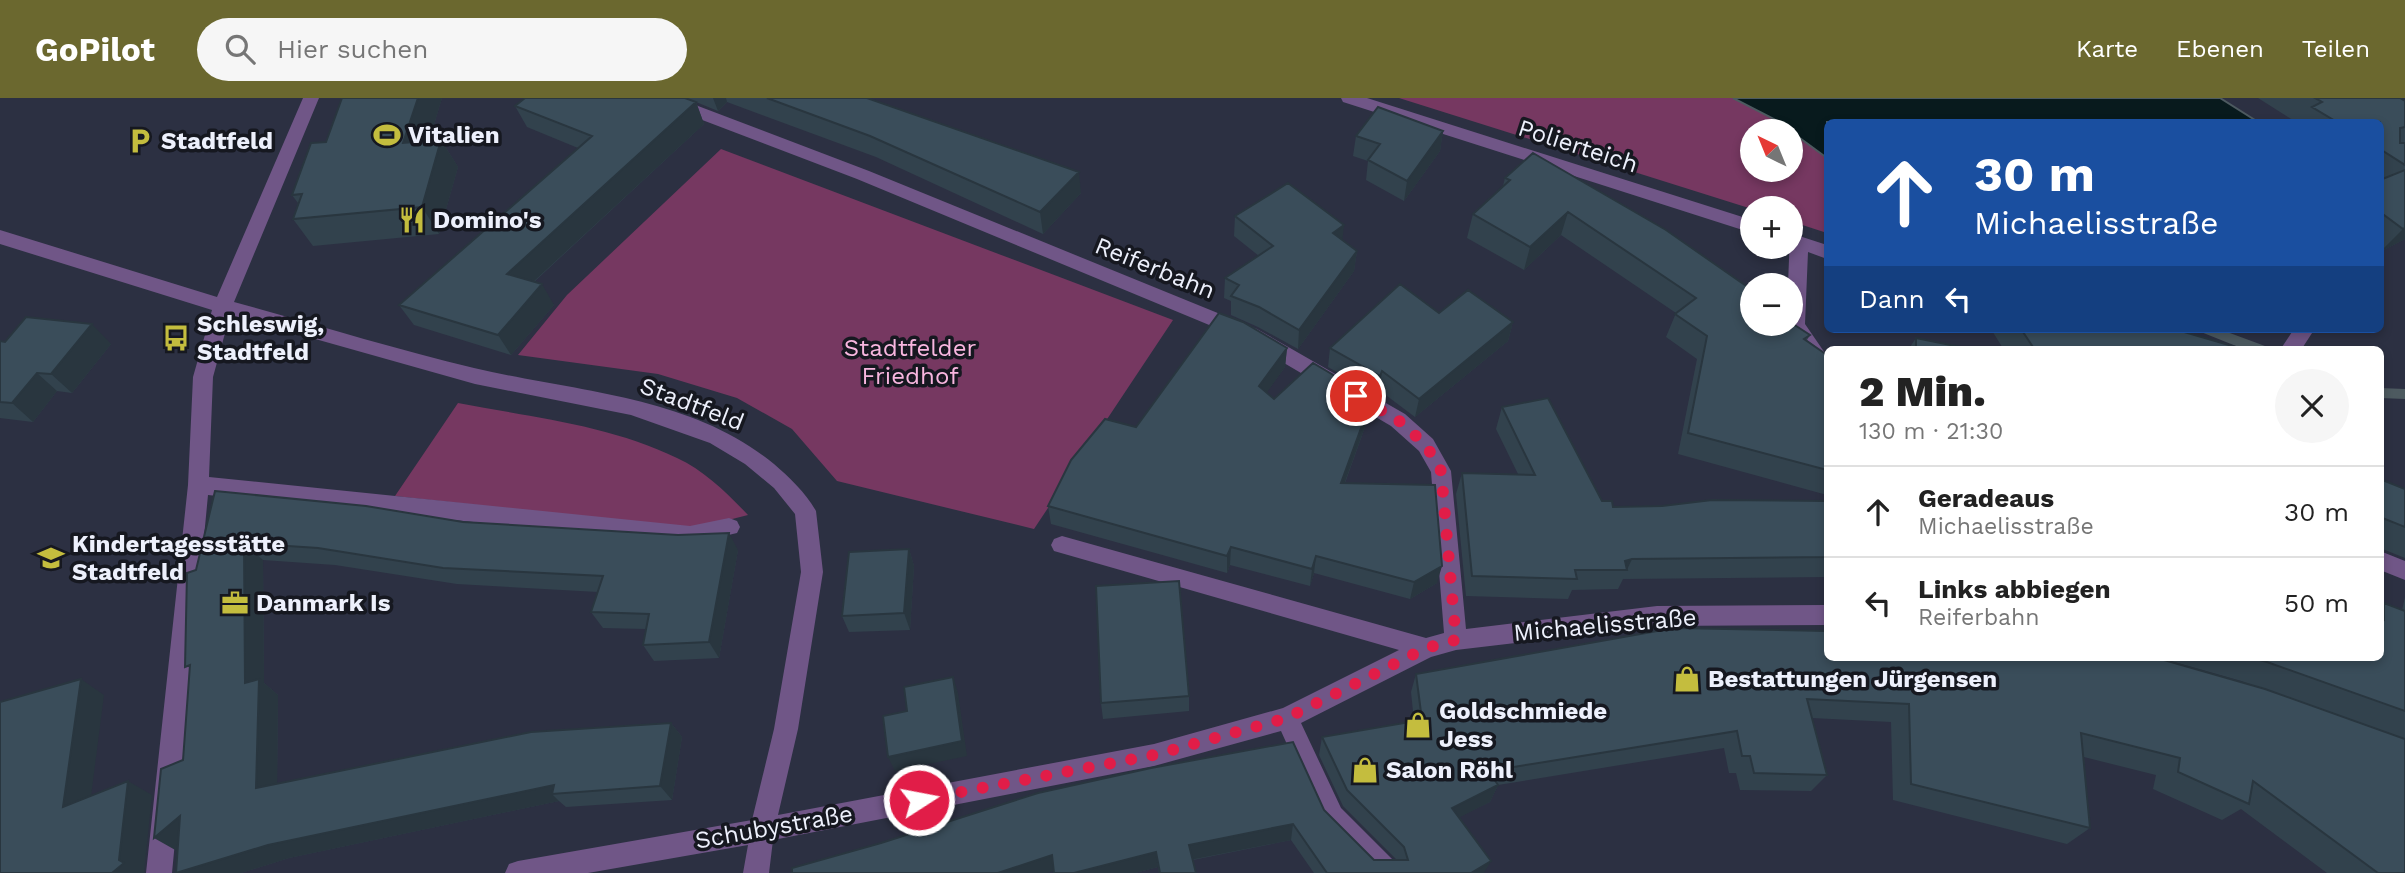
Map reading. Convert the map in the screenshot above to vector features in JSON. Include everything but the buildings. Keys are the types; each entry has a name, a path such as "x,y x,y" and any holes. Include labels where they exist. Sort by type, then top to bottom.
{"street":[{"path":"159,873 198,485 203,377 223,306 311,98"},
{"name":"Reiferbahn","path":"661,98 863,174 1250,334 1398,420 1426,445 1441,471 1456,640"},
{"name":"Polierteich","path":"1349,98 1740,223"},
{"name":"Stadtfeld","path":"0,237 223,306 475,376 633,407 717,437 752,458 782,482 805,512 812,572 786,729 762,831 756,873"},
{"path":"1803,244 1824,251"},
{"path":"1794,259 1794,325 1824,368"},
{"path":"198,485 690,535 729,527"},
{"path":"1062,545 1426,648"},
{"path":"2384,562 2405,571"},
{"name":"Michaelisstraße","path":"1154,755 1287,718 1426,648 1456,640 1657,615 1824,615"},
{"path":"1287,718 1332,816 1388,873"},
{"name":"Schubystraße","path":"518,873 762,831 1154,755"}],"green space":[{"path":"1399,98 2220,98 2253,119 1824,119 1824,232 1803,225 1803,196 1740,196 1740,205"},
{"name":"Stadtfelder Friedhof","path":"721,149 1173,320 1034,529 837,481 792,429 737,398 658,374 518,355 567,295"},
{"path":"458,403 569,423 625,437 651,447 697,469 748,515 693,529 395,496"}],"shaded area":[{"path":"1733,98 2220,98 2253,119 1824,119 1824,156 1803,140 1803,119 1774,119"}],"waterway":[{"path":"2216,333 2250,346"},
{"path":"2384,393 2405,394"}],"place":[{"name":"Vitalien","path":"387,135"},
{"name":"Stadtfeld","path":"140,141"},
{"name":"Domino's","path":"412,220"},
{"name":"Schleswig, Stadtfeld","path":"176,338"},
{"name":"Kindertagesstätte Stadtfeld","path":"51,558"},
{"name":"Danmark Is","path":"235,603"},
{"name":"Bestattungen Jürgensen","path":"1687,679"},
{"name":"Goldschmiede Jess","path":"1418,725"},
{"name":"Salon Röhl","path":"1365,770"}],"route":[{"path":"919,800 1154,755 1287,718 1426,648 1456,640 1441,471 1426,445 1398,420 1356,396"}]}
